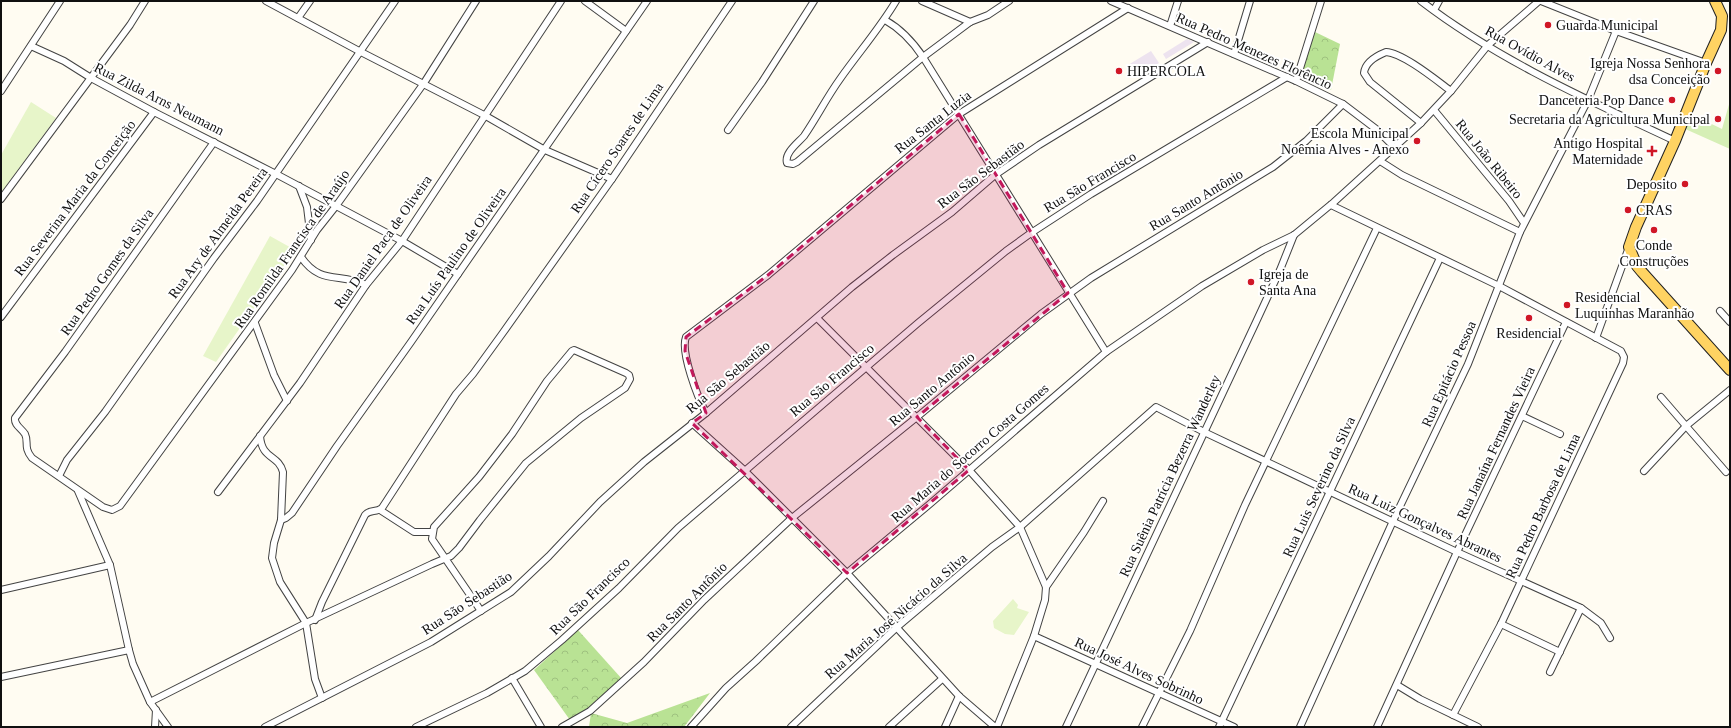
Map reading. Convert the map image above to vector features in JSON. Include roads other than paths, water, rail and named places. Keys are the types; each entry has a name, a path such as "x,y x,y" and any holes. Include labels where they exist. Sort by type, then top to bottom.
{"main road":[{"path":"1716,3 1722,16 1721,30 1706,63 1675,141 1636,227 1629,247 1637,266 1730,370"}],"street":[{"path":"1,91 60,1"},
{"path":"1,199 130,25 145,1"},
{"path":"266,1 359,51 484,115 545,150 612,179"},
{"path":"298,18 310,1"},
{"name":"Rua Ary de Almeida Pereira","path":"59,476 67,460 105,412 276,174 359,51 395,1"},
{"name":"Rua Romilda Francisca de Araújo","path":"77,489 108,509 115,510 120,506 255,323 301,257 327,216 336,206 424,83 476,1"},
{"name":"Rua Daniel Paca de Oliveira","path":"218,492 287,400 366,285 402,241 484,115 561,1"},
{"path":"585,1 626,31"},
{"name":"Rua Luís Paulino de Oliveira","path":"281,520 292,513 336,446 368,404 647,1"},
{"name":"Rua Cícero Soares de Lima","path":"380,510 456,394 473,374 612,179 732,1"},
{"path":"728,130 755,92 814,1"},
{"path":"896,1 885,20 843,74 820,113 789,153 786,158 789,164 797,162 923,57 970,22 988,15 1009,1"},
{"path":"922,1 970,22"},
{"name":"Rua Pedro Menezes Florêncio","path":"1111,1 1287,77 1343,104 1376,129 1396,148"},
{"path":"1170,26 1178,1"},
{"path":"1234,54 1250,1"},
{"path":"1296,81 1321,1"},
{"name":"Rua Ovídio Alves","path":"1421,1 1488,45 1588,100 1675,141"},
{"path":"1434,10 1439,1"},
{"path":"1540,1 1706,63"},
{"name":"Rua Maria do Socorro Costa Gomes","path":"691,727 726,688 756,662 847,573 1106,352 1202,286 1263,250 1294,234 1331,205 1396,148 1434,110 1488,45 1540,1"},
{"name":"Rua Santa Luzia","path":"706,413 697,394 685,351 686,337 768,275 959,114 1128,8"},
{"path":"885,20 902,32 923,57 1106,352"},
{"name":"Rua Epitácio Pessoa","path":"1300,727 1393,521 1468,364 1524,223 1588,100 1616,30"},
{"name":"Rua São Sebastião","path":"265,727 431,642 517,587 600,502 644,462 706,413 858,282 893,254 952,212 995,175 1039,145 1208,42"},
{"name":"Rua Zilda Arns Neumann","path":"31,46 64,61 91,78 154,112 299,186 402,241 458,274"},
{"path":"1421,123 1370,82 1364,73 1365,68 1369,63 1382,54 1389,52 1411,63 1451,91"},
{"name":"Rua São Francisco","path":"416,727 487,693 525,671 562,640 619,588 678,528 744,470 975,275 1031,233 1091,194 1287,77"},
{"name":"Rua Santo Antônio","path":"562,727 574,724 644,662 704,600 792,518 1068,293 1273,167 1311,137 1343,104"},
{"name":"Rua João Ribeiro","path":"1434,110 1509,202 1524,223"},
{"name":"Rua Severina Maria da Conceição","path":"1,317 154,112"},
{"name":"Rua Pedro Gomes da Silva","path":"59,476 28,454 26,436 14,420 214,142"},
{"path":"1380,161 1400,174 1520,232"},
{"path":"299,186 307,207 311,240"},
{"name":"Rua Pedro Barbosa de Lima","path":"1331,205 1499,286 1621,351 1623,354 1624,360 1501,624 1453,715"},
{"path":"1142,727 1190,631 1244,505 1377,228"},
{"name":"Rua Suênia Patrícia Bezerra Wanderley","path":"1066,727 1277,277 1294,234"},
{"path":"1596,338 1629,247"},
{"path":"301,257 309,267 323,276 336,279 355,280 366,285"},
{"name":"Rua Luis Severino da Silva","path":"1220,724 1440,258"},
{"path":"1720,311 1730,322"},
{"path":"692,423 744,470 847,573 959,696 996,727 1034,636 1045,600 1046,587 1020,527 969,470 817,318"},
{"name":"Rua Janaína Fernandes Vieira","path":"1377,727 1566,322"},
{"path":"255,323 274,375 287,400"},
{"path":"150,702 306,623 432,564 446,559 459,548 526,463 581,418 625,388 630,380 629,375 574,350 572,351 547,381 512,434 488,466 438,522 432,532 432,539 446,559 481,611"},
{"path":"1644,471 1686,426 1730,390"},
{"path":"1661,397 1726,472"},
{"name":"Rua Luiz Gonçalves Abrantes","path":"1156,407 1265,461 1581,608 1601,623 1610,638"},
{"name":"Rua Maria José Nicácio da Silva","path":"791,727 896,628 986,552 1020,527 1156,407"},
{"path":"1522,416 1560,434"},
{"path":"260,436 262,450 280,465 284,472 281,520 271,554 273,564 280,582 306,623 315,679 322,698"},
{"path":"59,476 77,489 110,565 129,650 140,681 150,702 168,727"},
{"path":"1046,587 1084,532 1103,501"},
{"path":"315,620 322,602 347,553 362,519 369,512 380,510 414,532 432,532"},
{"path":"1,590 110,565"},
{"path":"1550,672 1581,608"},
{"path":"1501,624 1560,652"},
{"name":"Rua José Alves Sobrinho","path":"1034,636 1158,693 1220,724 1234,727"},
{"path":"1,677 129,650"},
{"path":"512,678 541,727"},
{"path":"889,727 942,679"},
{"path":"1397,685 1478,727"},
{"path":"945,727 959,696"},
{"path":"155,727 156,710"}],"place":[{"name":"Guarda Municipal","path":"1548,25"},
{"name":"HIPERCOLA","path":"1119,71"},
{"name":"Igreja Nossa Senhora dsa Conceição","path":"1718,71"},
{"name":"Danceteria Pop Dance","path":"1672,100"},
{"name":"Secretaria da Agricultura Municipal","path":"1718,119"},
{"name":"Escola Municipal Noêmia Alves - Anexo","path":"1417,141"},
{"name":"Antigo Hospital Maternidade","path":"1652,151"},
{"name":"Deposito","path":"1685,184"},
{"name":"CRAS","path":"1628,210"},
{"name":"Conde Construções","path":"1654,230"},
{"name":"Igreja de Santa Ana","path":"1251,282"},
{"name":"Residencial Luquinhas Maranhão","path":"1567,305"},
{"name":"Residencial","path":"1529,318"}]}
